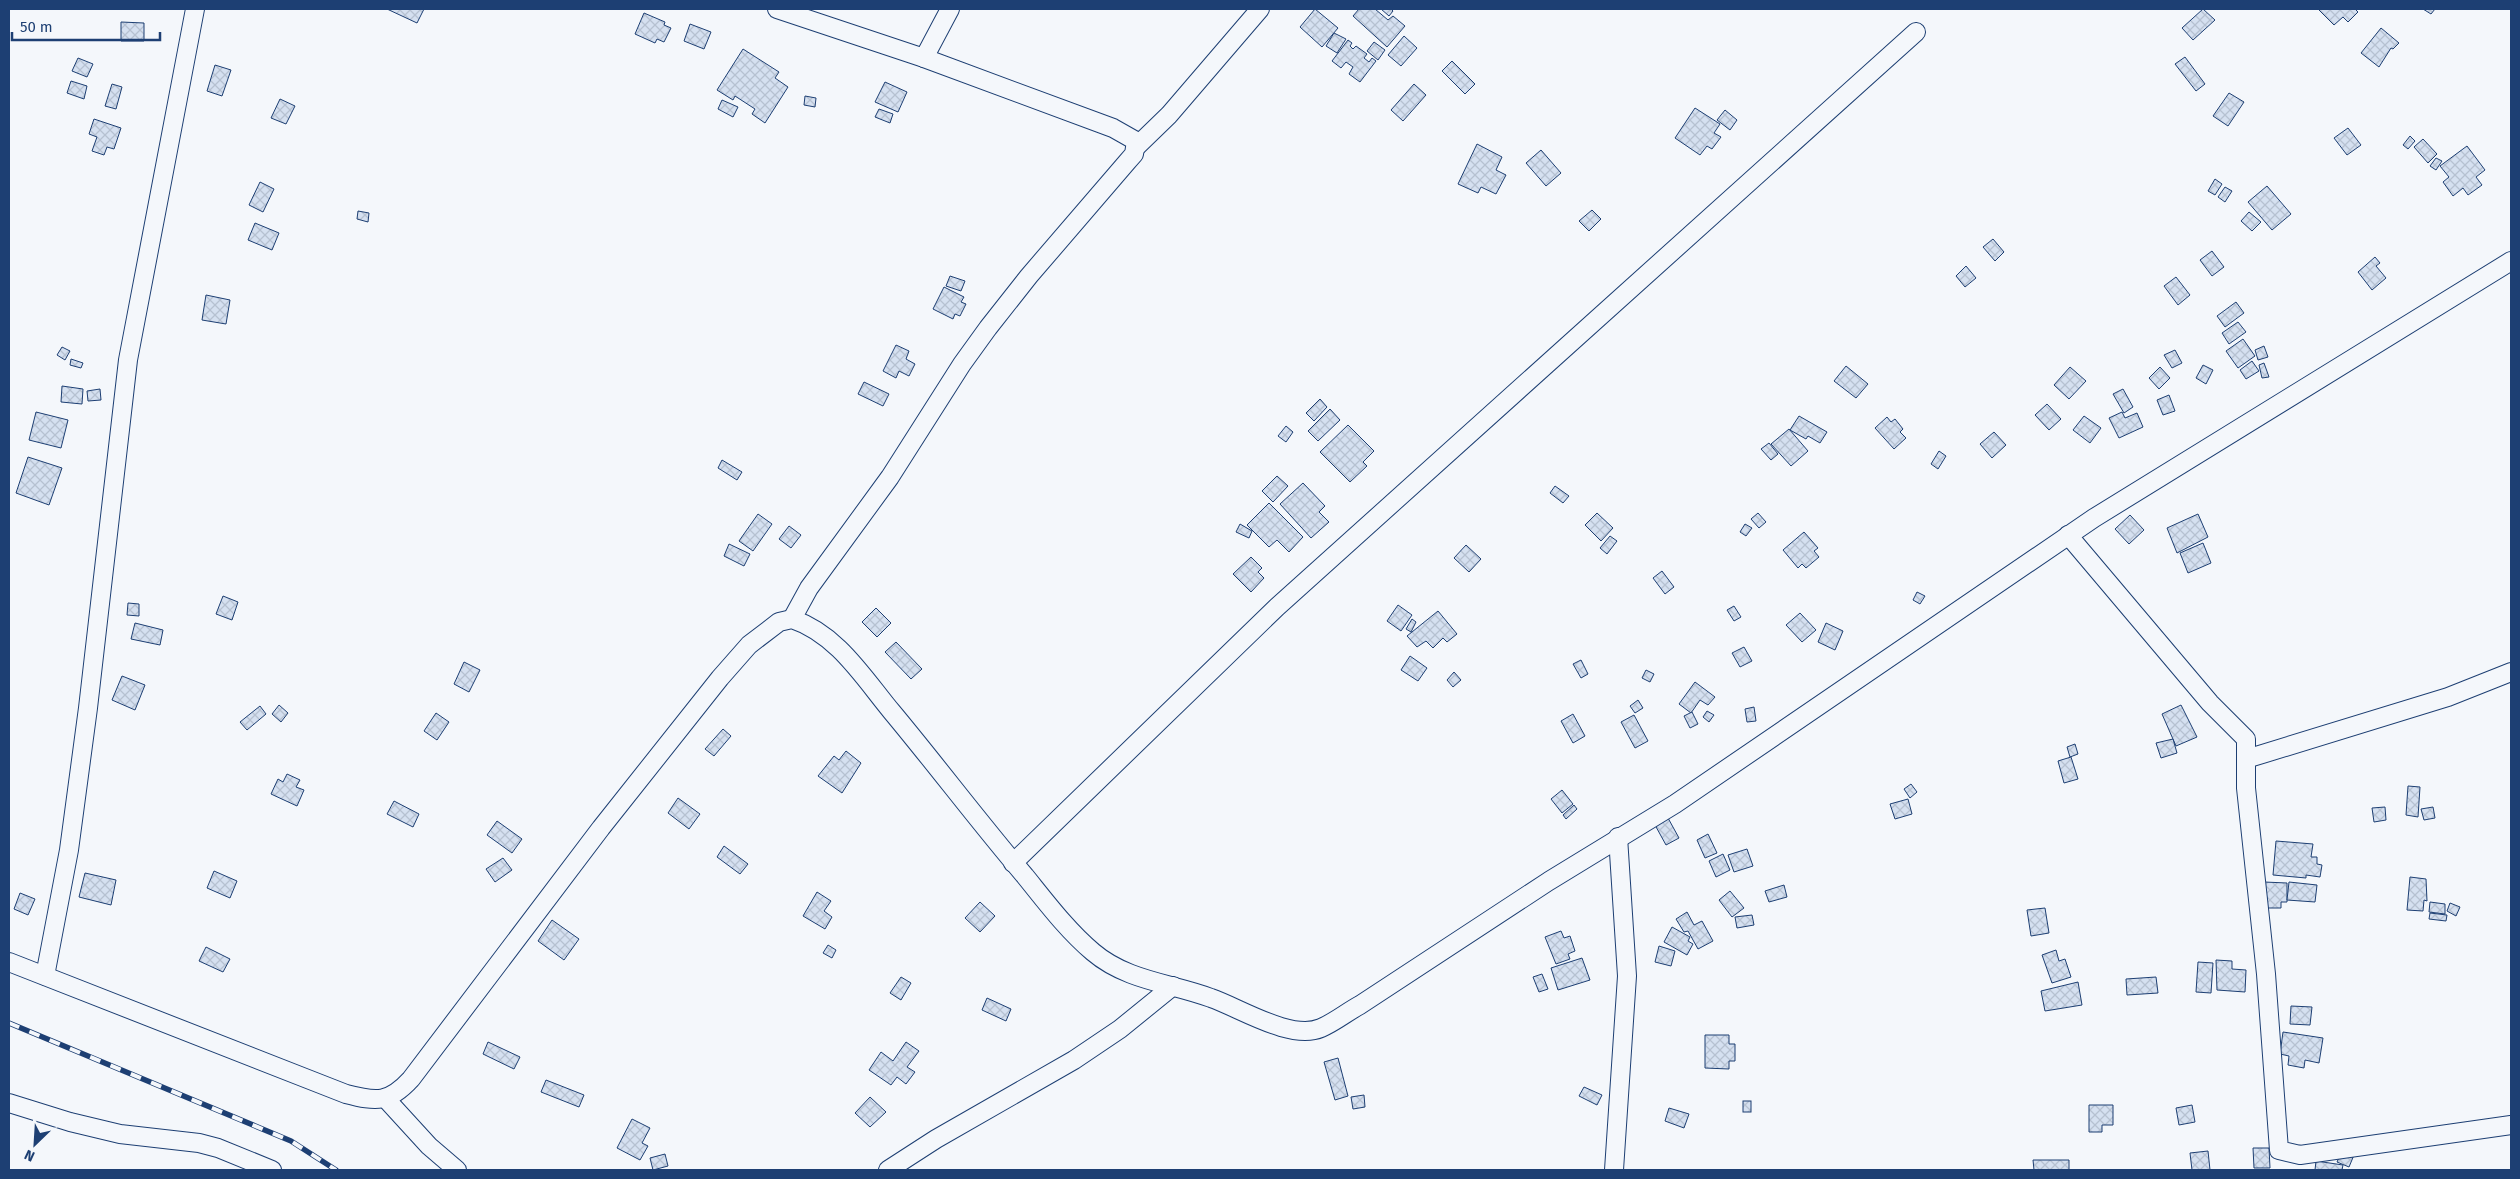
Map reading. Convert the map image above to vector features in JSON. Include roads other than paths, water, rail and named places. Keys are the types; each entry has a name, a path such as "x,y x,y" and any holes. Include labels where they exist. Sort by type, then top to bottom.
{"street":[{"path":"45,976 69,850 86,727 107,554 117,440 128,360 195,9"},
{"path":"777,9 924,58 1113,128 1136,141 1136,147"},
{"path":"924,58 950,9"},
{"path":"792,619 809,588 890,477 983,336 1029,276 1130,158 1136,147 1169,115 1260,9"},
{"path":"1013,863 1277,607 1916,32"},
{"path":"9,962 346,1094 368,1100 386,1099 400,1091 411,1079 602,828 720,678 749,645 779,622 792,619 822,633 842,650 1013,863 1067,926 1094,952 1125,972 1146,980 1212,998 1298,1032 1320,1029 1618,837 1675,804 2068,535 2511,260"},
{"path":"2068,535 2210,703 2246,739 2246,788 2266,974 2279,1150 2300,1155 2511,1125"},
{"path":"2246,759 2448,697 2511,672"},
{"path":"1614,1170 1627,976 1618,837"},
{"path":"888,1170 936,1139 1074,1060 1120,1029 1173,986"},
{"path":"386,1099 429,1146 458,1170"},
{"path":"9,1103 70,1122 120,1134 200,1143 218,1148 272,1170"}],"railway":[{"path":"9,1023 291,1141 336,1170"}]}
